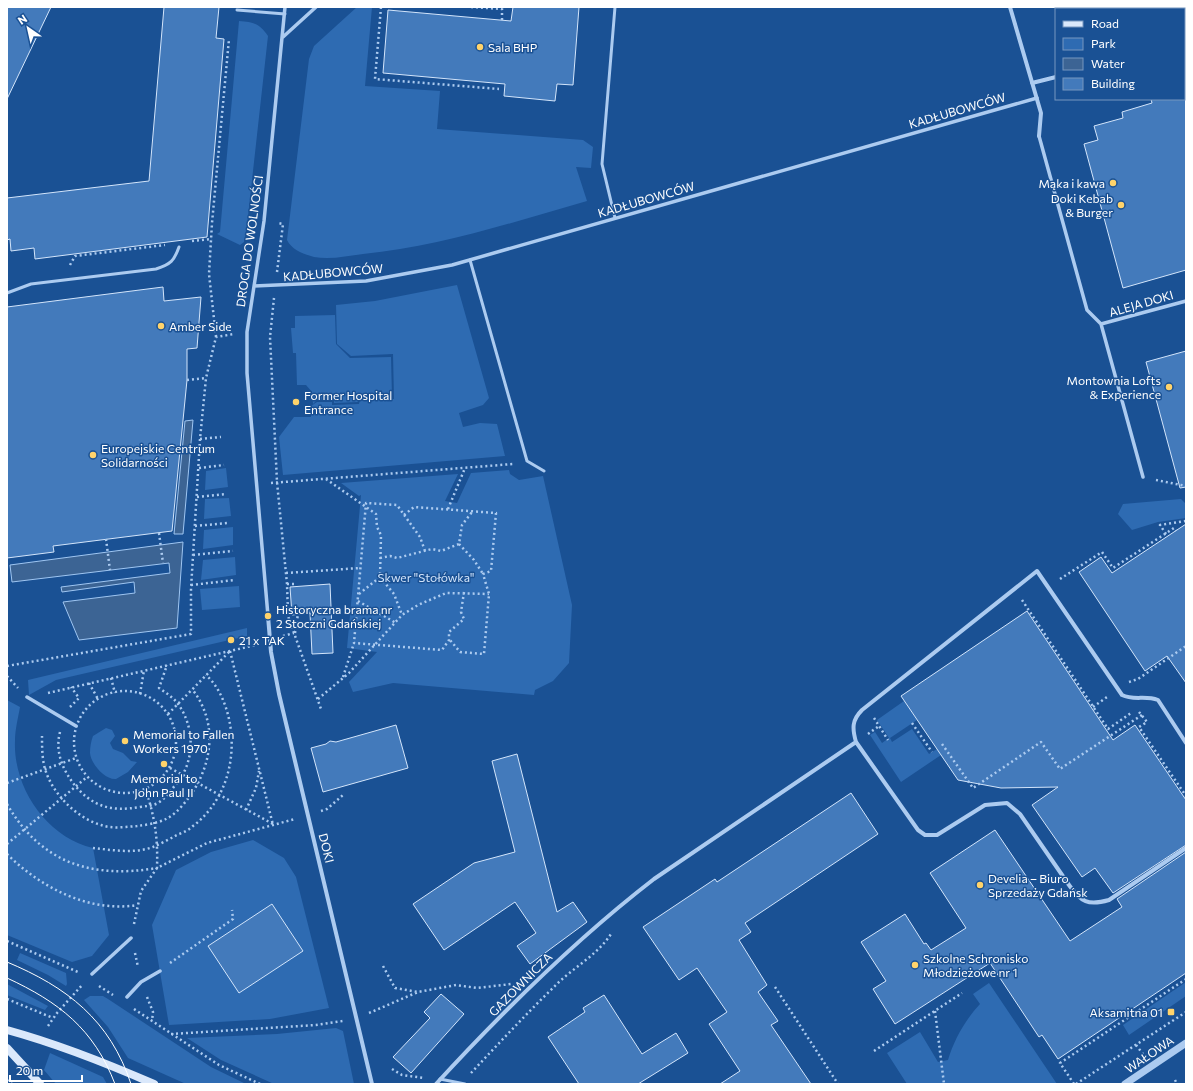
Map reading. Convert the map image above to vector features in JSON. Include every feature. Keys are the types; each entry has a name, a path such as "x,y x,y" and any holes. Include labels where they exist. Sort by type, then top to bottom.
{"main road":[{"path":"7,1030 43,1040 106,1063 154,1084"},
{"path":"7,1048 40,1084"}],"street":[{"name":"DROGA DO WOLNOŚCI","path":"268,616 247,373 247,332 264,221 285,7"},
{"path":"283,37 316,7"},
{"path":"1010,7 1041,114 1039,136 1087,310 1101,324 1144,477"},
{"path":"1032,83 1055,77"},
{"name":"KADŁUBOWCÓW","path":"254,286 366,281 437,268 470,260 1036,98"},
{"name":"ALEJA DOKI","path":"1101,324 1186,301"},
{"path":"1186,743 1158,700 1150,697 1130,699 1122,695 1037,571 862,710 856,717 852,728 856,742 918,830 925,835 937,836 985,805 1007,804 1020,814 1076,895 1086,902 1098,903 1109,900 1186,848"},
{"name":"DOKI","path":"268,616 271,652 279,694 372,1084"},
{"path":"27,697 76,726"},
{"name":"GAZOWNICZA","path":"436,1084 535,981 623,902 654,879 856,742"},
{"path":"92,974 132,938"},
{"path":"127,997 142,982 160,971"},
{"name":"WAŁOWA","path":"1125,1084 1186,1042"}],"lane":[{"path":"615,7 602,164 616,218"},
{"path":"237,10 285,14"},
{"path":"7,293 31,284 156,269 166,265 174,259 179,247"},
{"path":"470,260 526,461 544,471"},
{"path":"440,1080 463,1083"}],"path":[{"path":"381,7 375,80 498,89"},
{"path":"472,7 503,8 502,20"},
{"path":"7,666 191,634 191,585 200,438 206,378 216,337 209,274 229,39"},
{"path":"264,221 283,224 270,337 277,482 287,584 288,616 321,709"},
{"path":"189,242 212,239"},
{"path":"62,280 75,256 166,244"},
{"path":"216,337 247,332"},
{"path":"187,380 206,378"},
{"path":"200,438 221,437"},
{"path":"198,468 224,465"},
{"path":"256,483 505,465"},
{"path":"448,509 465,468"},
{"path":"326,478 365,508 376,514 376,527 381,535 380,577 394,594 402,615"},
{"path":"1168,482 1186,486"},
{"path":"197,497 226,494"},
{"path":"343,678 354,643 366,503 397,506 420,537 424,551"},
{"path":"404,515 414,507 496,513 491,571 482,574"},
{"path":"459,544 462,525 472,512"},
{"path":"1166,534 1160,525 1186,521"},
{"path":"195,526 228,522"},
{"path":"1048,587 1102,552 1114,568 1174,528 1176,531"},
{"path":"159,533 163,564"},
{"path":"106,539 110,570"},
{"path":"380,558 390,556 397,558 432,549 441,550 459,544"},
{"path":"459,544 474,560 482,574 489,594 484,654 460,652 450,640 449,632 464,619 460,612 464,592"},
{"path":"193,555 233,551"},
{"path":"286,573 360,568"},
{"path":"358,594 380,577"},
{"path":"191,585 234,580"},
{"path":"287,584 295,584 295,586"},
{"path":"318,699 343,678 402,615 418,604 446,593 464,592 489,594"},
{"path":"1020,598 1108,728 1138,709 1146,722 1139,727 1186,796"},
{"path":"358,601 396,623"},
{"path":"294,633 298,614"},
{"path":"290,634 294,633"},
{"path":"354,643 442,650 450,640"},
{"path":"27,697 254,645"},
{"path":"1138,679 1186,646"},
{"path":"168,714 230,651"},
{"path":"230,651 273,825"},
{"path":"71,687 79,698 69,708 64,719 58,745 62,763 76,786 84,795 104,807 125,810 151,806 168,794 183,775 187,766 191,748 189,726 178,703 159,688 167,665"},
{"path":"140,694 144,670"},
{"path":"93,848 142,850 158,845 193,827 213,805 230,769 232,752 232,726 224,700 212,680 206,676"},
{"path":"111,678 115,693"},
{"path":"89,683 98,699"},
{"path":"42,736 45,770 53,787 78,813 101,825 117,828 166,819 180,809 198,784 207,764 210,735 204,709 192,689"},
{"path":"133,692 140,694 158,703 168,714 174,726 176,740 175,754 170,768 160,780 146,790 131,794 114,793 99,787 87,777 76,758 74,736 76,726 83,713 98,699 115,693 133,692"},
{"path":"942,744 973,788 1041,742 1060,770 1142,715"},
{"path":"912,723 932,752"},
{"path":"866,735 880,727 888,740"},
{"path":"864,729 870,741"},
{"path":"7,784 76,758"},
{"path":"246,810 256,788 259,766"},
{"path":"170,768 273,825"},
{"path":"7,844 87,777"},
{"path":"146,790 156,822 158,845 157,868 141,891 137,905 132,938 142,982 153,1012 152,1021"},
{"path":"7,804 24,830 45,848 77,866 97,871 122,872 157,868 207,843 298,818"},
{"path":"7,854 37,880 58,892 80,900 122,908 137,905"},
{"path":"160,971 234,919 232,910"},
{"path":"463,1083 555,986 605,944 613,929"},
{"path":"7,941 80,974"},
{"path":"383,966 395,988 418,992"},
{"path":"48,1025 88,979"},
{"path":"1186,979 1060,1063 1075,1084 1186,1012"},
{"path":"170,1034 316,1025 344,1021 379,1010 418,992 441,986 456,985 477,988 535,981"},
{"path":"94,982 116,997"},
{"path":"775,987 838,1084"},
{"path":"874,1051 962,993"},
{"path":"7,998 53,1018"},
{"path":"128,1005 219,1065 260,1084"},
{"path":"935,1011 944,1084"},
{"path":"392,1069 402,1075 440,1080"},
{"path":"7,1080 12,1084"},
{"path":"1175,1080 1178,1084"}],"green space":[{"path":"357,7 372,7 365,86 440,91 437,129 583,140 593,147 591,168 576,167 587,201 476,233 391,251 326,258 314,257 298,251 292,246 287,240 309,59 314,46"},
{"path":"239,21 256,24 268,36 247,225 244,242 240,245 217,234 220,232"},
{"path":"457,285 489,398 483,405 459,413 463,427 480,423 497,424 505,456 283,475 279,437 294,417 311,417 311,406 317,402 332,402 332,405 359,404 360,400 394,399 393,354 351,356 337,344 336,305 375,301"},
{"path":"335,315 336,344 350,358 391,357 392,397 358,399 358,402 334,403 334,399 317,400 313,404 312,392 306,385 297,385 296,353 293,353 291,328 295,328 295,316"},
{"path":"226,468 228,487 205,490 206,471"},
{"name":"Skwer \"Stołówka\"","path":"509,470 510,474 519,480 543,476 572,605 569,663 553,681 535,690 534,695 393,683 353,692 349,682 377,652 347,648 361,495 359,496 341,483 458,474 445,501 457,503 471,473"},
{"path":"229,498 231,516 204,519 205,499"},
{"path":"1181,499 1186,504 1186,518 1158,522 1132,530 1118,514 1123,504"},
{"path":"233,527 233,545 203,549 204,530"},
{"path":"235,557 236,575 201,580 203,560"},
{"path":"239,586 240,607 202,610 200,589"},
{"path":"247,628 247,636 56,680 29,695 28,680"},
{"path":"7,700 20,707 15,737 16,758 20,776 26,792 36,808 47,821 61,833 76,842 93,848 109,935 92,956 72,962 7,935"},
{"path":"904,701 917,720 890,738 892,742 912,729 929,754 937,749 941,755 901,782 870,735 875,732 882,743 889,738 877,720"},
{"path":"106,728 112,730 115,736 110,743 113,749 123,753 131,761 137,762 128,772 116,779 107,777 99,770 93,762 90,753 93,736"},
{"path":"253,840 284,858 296,877 329,1008 270,1019 169,1025 152,925 176,870 211,852"},
{"path":"20,953 66,973 66,986 48,975 17,960"},
{"path":"1186,982 1186,996 1129,1035 1123,1025"},
{"path":"989,983 1057,1084 907,1084 887,1053 920,1032 938,1062 948,1060 953,1045 961,1030 980,1004 973,994"},
{"path":"7,984 48,1006 45,1010 7,995"},
{"path":"90,996 103,996 211,1067 246,1084 186,1084 128,1058 108,1027 84,1000"},
{"path":"336,1028 343,1031 354,1084 274,1084 221,1060 187,1038 277,1034"},
{"path":"50,1053 103,1077 107,1084 56,1084 44,1070"}],"water":[{"path":"193,420 183,534 174,534 185,421"},
{"path":"183,542 177,628 79,640 63,602 135,593 134,582 62,592 61,587 170,573 169,563 12,582 10,565"}],"building":[{"path":"7,7 51,7 7,99"},
{"path":"164,7 219,7 216,38 224,39 207,237 35,259 34,248 11,251 10,239 7,240 7,198 149,181"},
{"name":"Sala BHP","path":"513,7 579,7 573,85 557,84 555,101 504,96 505,84 383,73 388,10 511,21"},
{"path":"1186,99 1186,270 1123,288 1084,144 1098,140 1094,126 1123,118 1122,112 1152,103 1151,100"},
{"name":"Europejskie Centrum Solidarności","path":"163,287 164,301 201,297 197,348 187,349 187,380 172,531 53,546 54,552 7,558 7,307"},
{"name":"Montownia Lofts & Experience","path":"1186,351 1186,487 1180,488 1146,362"},
{"path":"1186,524 1186,683 1167,656 1145,671 1079,572 1101,557 1112,573"},
{"path":"330,584 333,653 312,654 310,613 292,615 290,587"},
{"path":"1027,611 1113,740 1135,725 1186,800 1186,845 1113,893 1095,868 1082,877 1032,805 1058,787 1001,788 958,780 901,696"},
{"path":"396,725 408,768 323,792 311,748 326,744 330,741 336,742"},
{"path":"517,754 557,912 573,902 587,922 530,964 517,946 536,933 515,902 444,950 413,904 474,863 515,852 492,761"},
{"path":"851,793 878,834 745,923 751,932 739,940 767,985 758,992 778,1021 771,1025 811,1084 720,1084 740,1071 709,1024 727,1012 697,968 679,980 643,927 715,879 717,882"},
{"path":"995,830 1070,941 1122,907 1117,899 1186,852 1186,973 1058,1059 1042,1035 1039,1037 990,963 895,1024 873,989 886,981 861,942 905,914 924,944 926,943 931,950 966,928 930,873"},
{"path":"272,904 303,951 239,993 208,946"},
{"path":"441,994 464,1014 411,1073 393,1057 430,1018 424,1012"},
{"path":"604,995 642,1054 676,1033 688,1053 638,1084 579,1084 548,1037 585,1012 583,1008"}],"tram line":[{"path":"7,962 49,983 84,1008 111,1041 122,1061 131,1084"},
{"path":"7,978 43,997 73,1019 97,1048 115,1084"}],"place":[{"name":"Sala BHP","path":"480,47"},
{"name":"Mąka i kawa","path":"1113,183"},
{"name":"Doki Kebab & Burger","path":"1121,205"},
{"name":"Amber Side","path":"161,326"},
{"name":"Montownia Lofts & Experience","path":"1169,387"},
{"name":"Former Hospital Entrance","path":"296,402"},
{"name":"Europejskie Centrum Solidarności","path":"93,455"},
{"name":"Historyczna brama nr 2 Stoczni Gdańskiej","path":"268,616"},
{"name":"21 x TAK","path":"231,640"},
{"name":"Memorial to Fallen Workers 1970","path":"125,741"},
{"name":"Memorial to John Paul II","path":"164,764"},
{"name":"Develia – Biuro Sprzedaży Gdańsk","path":"980,885"},
{"name":"Szkolne Schronisko Młodzieżowe nr 1","path":"915,965"},
{"name":"Aksamitna 01","path":"1171,1012"}]}
